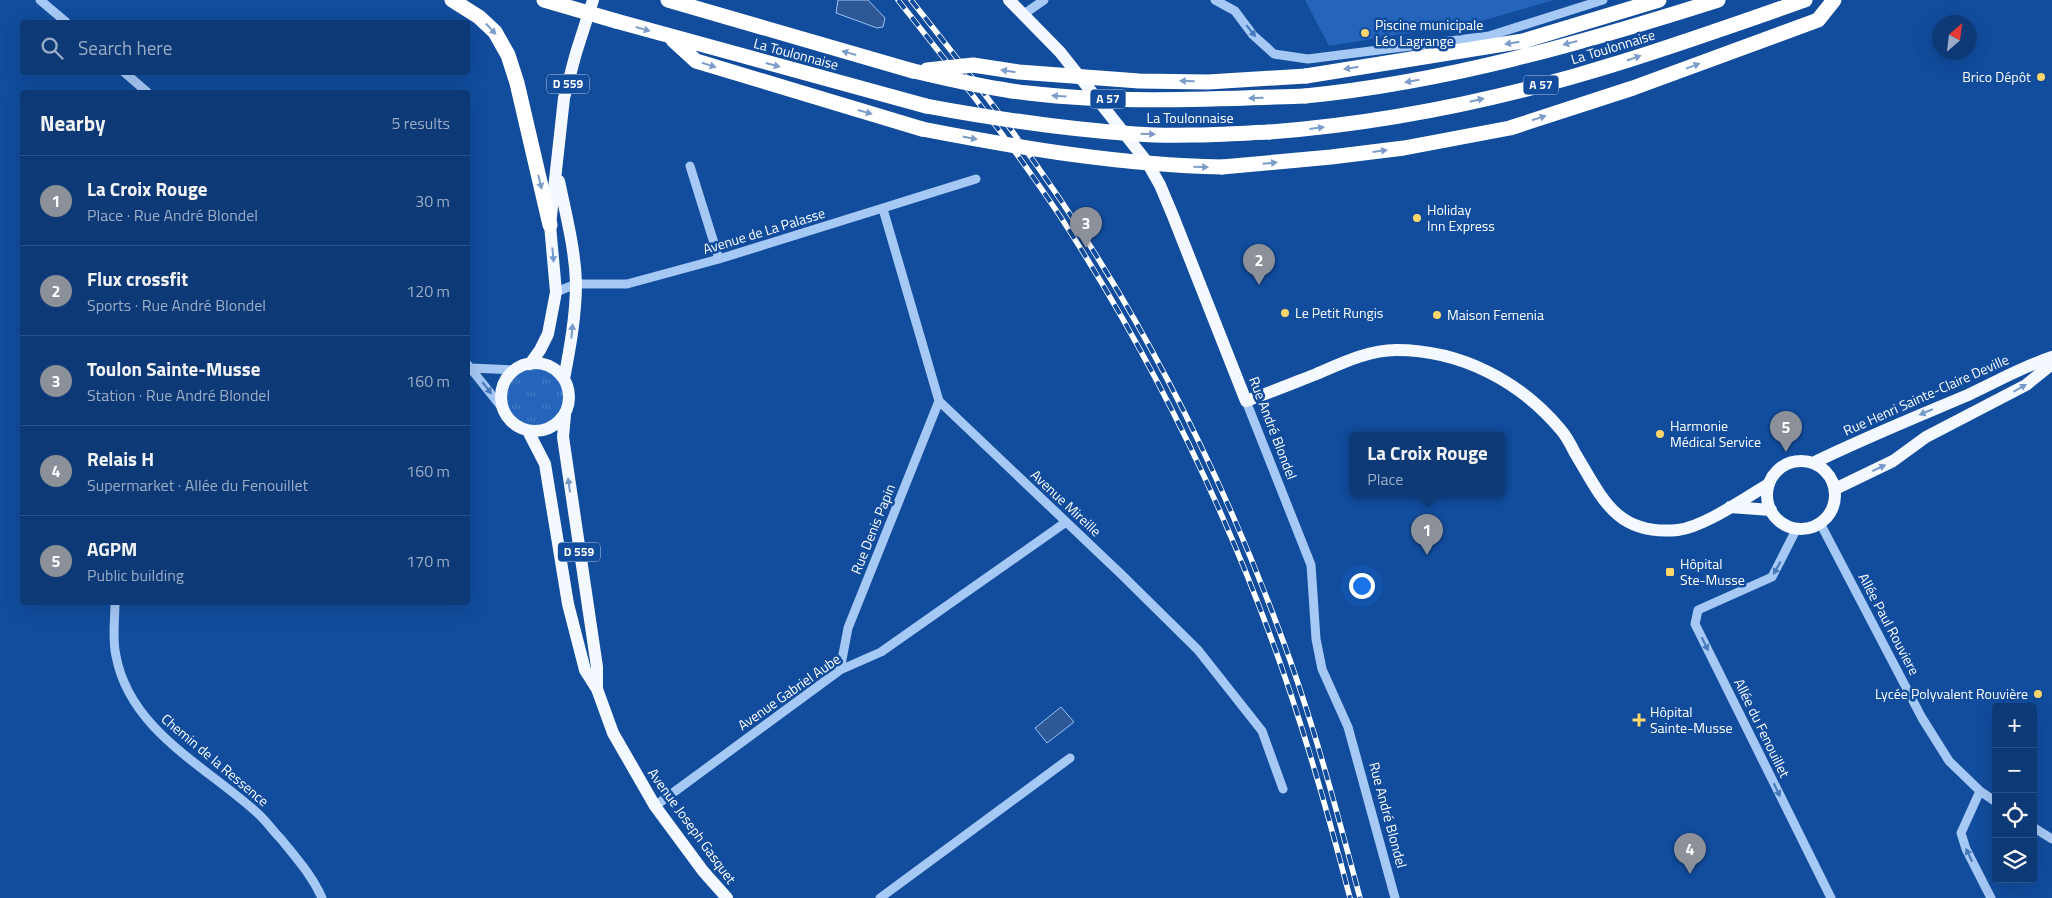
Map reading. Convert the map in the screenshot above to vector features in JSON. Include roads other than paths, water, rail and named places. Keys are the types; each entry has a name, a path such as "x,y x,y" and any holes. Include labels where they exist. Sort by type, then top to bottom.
{"highway":[{"path":"452,0 478,17 495,32 508,55 517,83 550,225"},
{"name":"La Toulonnaise","path":"544,0 670,37 926,106 995,119 1059,128 1204,135 1316,129 1472,102 1625,62 1805,0"},
{"name":"La Toulonnaise","path":"668,0 913,71 1028,93 1103,99 1170,100 1305,96 1356,91 1462,71 1651,21 1718,0"},
{"path":"913,71 973,65 1049,75 1139,81 1208,82 1306,76 1523,41 1659,0"},
{"path":"670,37 696,61 922,128 977,139 1096,157 1186,166 1222,167 1404,148 1510,128 1633,88 1818,20 1834,0"}],"main road":[{"name":"D 559","path":"530,364 548,334 556,292 550,225 564,98 593,0"},
{"name":"Rue André Blondel","path":"1010,0 1060,52 1147,162 1177,224 1246,401"},
{"name":"D 559","path":"556,172 573,252 576,284 571,341 564,379"},
{"path":"1246,401 1351,360 1374,353 1394,350 1420,351 1471,364 1495,374 1520,390 1541,408 1563,432 1600,496 1612,512 1633,525 1656,530 1680,530 1697,524 1730,507 1769,484"},
{"name":"Rue Henri Sainte-Claire Deville","path":"1813,463 2027,366 2052,357"},
{"path":"539,363 557,371 564,379 570,397 564,415 558,423 549,429 528,431 517,426 509,419 503,409 501,398 503,387 515,370 530,364 539,363"},
{"path":"1835,488 1893,461 1926,437 2026,385 2052,364"},
{"name":"Avenue Joseph Gasquet","path":"564,415 563,438 597,667 598,689"},
{"name":"Avenue Joseph Gasquet","path":"528,431 545,464 568,604 585,670 598,689 613,733 655,806 703,871 726,898"},
{"path":"1802,460 1813,463 1823,469 1831,478 1835,488 1834,504 1831,512 1820,523 1809,528 1797,528 1782,523 1771,510 1768,502 1769,484 1774,474 1792,462 1802,460"},
{"path":"1730,507 1771,510"},
{"path":"553,513 573,510"},
{"path":"560,562 580,559"},
{"path":"568,604 587,600"},
{"path":"578,646 593,642"}],"street":[{"path":"40,0 64,20"},
{"path":"1024,14 1044,0"},
{"path":"1215,0 1235,11 1253,36 1274,54 1308,59 1489,36 1603,0"},
{"path":"127,75 145,90"},
{"path":"690,166 719,259"},
{"name":"Avenue de La Palasse","path":"556,292 576,284 627,284 719,259 976,179"},
{"path":"883,209 939,401"},
{"path":"470,366 515,370"},
{"path":"470,367 503,409"},
{"name":"Avenue Mireille","path":"939,401 1122,574 1198,650 1262,731 1283,789"},
{"name":"Rue Denis Papin","path":"840,670 848,628 939,401"},
{"name":"Rue André Blondel","path":"1246,401 1311,565 1316,639 1322,669 1348,727 1395,898"},
{"name":"Avenue Gabriel Aube","path":"655,806 840,670 881,652 1066,522"},
{"name":"Allée Paul Rouviere","path":"1820,523 1922,718 1949,761 1980,791 1992,799"},
{"name":"Allée du Fenouillet","path":"1797,528 1772,577 1698,610 1695,624 1831,898"},
{"name":"Chemin de la Ressence","path":"115,605 114,644 116,657 123,679 138,708 163,737 264,819 309,873 322,898"},
{"path":"880,898 1070,758"},
{"path":"1980,791 1961,833 1966,850 1991,898"},
{"path":"2037,830 2052,839"}],"railway":[{"path":"898,0 1002,133 1060,216 1121,316 1177,420 1226,526 1270,635 1313,765 1350,898"},
{"path":"911,0 1033,159 1078,226 1151,349 1175,394 1241,534 1291,663 1323,763 1360,898"}],"place":[{"name":"Piscine municipale Léo Lagrange","path":"1365,33"},
{"name":"Brico Dépôt","path":"2041,77"},
{"name":"Holiday Inn Express","path":"1417,218"},
{"name":"Toulon Sainte-Musse","path":"1086,248"},
{"name":"Flux crossfit","path":"1259,285"},
{"name":"Le Petit Rungis","path":"1285,313"},
{"name":"Maison Femenia","path":"1437,315"},
{"name":"Harmonie Médical Service","path":"1660,434"},
{"name":"AGPM","path":"1786,452"},
{"name":"La Croix Rouge","path":"1427,555"},
{"name":"Hôpital Ste-Musse","path":"1670,572"},
{"name":"Lycée Polyvalent Rouvière","path":"2038,694"},
{"name":"Hôpital Sainte-Musse","path":"1639,720"},
{"name":"Relais H","path":"1690,874"}]}
